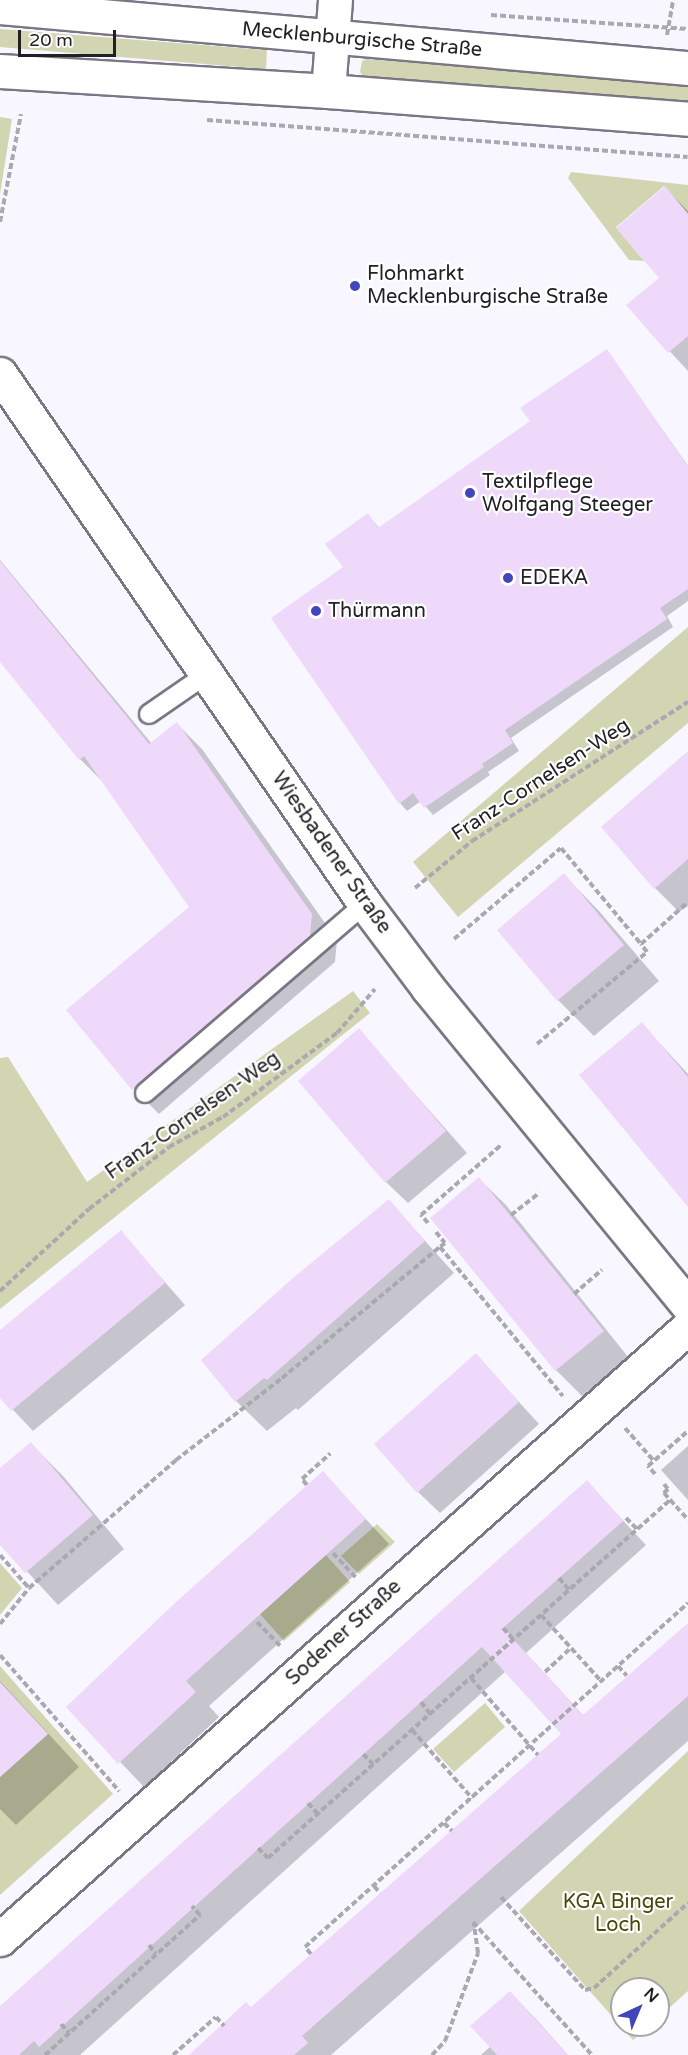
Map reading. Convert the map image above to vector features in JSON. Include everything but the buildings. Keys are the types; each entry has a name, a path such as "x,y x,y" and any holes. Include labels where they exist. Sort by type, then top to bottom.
{"street":[{"path":"328,91 335,0"},
{"name":"Mecklenburgische Straße","path":"0,7 688,68"},
{"path":"0,71 328,91 688,118"},
{"name":"Wiesbadener Straße","path":"1,374 365,904 428,988 688,1306"},
{"name":"Sodener Straße","path":"0,1939 688,1327"}],"lane":[{"path":"149,714 207,674"},
{"path":"145,1093 365,904"}],"path":[{"path":"481,14 688,29"},
{"path":"0,222 21,114"},
{"path":"195,118 688,157"},
{"name":"Franz-Cornelsen-Weg","path":"415,888 472,841 688,702"},
{"path":"454,939 561,848 641,944 647,952 537,1044"},
{"path":"641,944 688,902"},
{"name":"Franz-Cornelsen-Weg","path":"0,1291 89,1209 170,1147 223,1118 337,1033 375,989"},
{"path":"428,1223 421,1215 501,1145"},
{"path":"511,1215 539,1192"},
{"path":"0,1624 29,1587 177,1460 292,1371 445,1243 436,1232"},
{"path":"440,1247 593,1411 654,1461"},
{"path":"574,1294 602,1270"},
{"path":"655,1474 648,1466 688,1431"},
{"path":"307,1485 302,1479 330,1454"},
{"path":"664,1484 668,1489 664,1493 688,1520"},
{"path":"258,1848 268,1858 670,1500"},
{"path":"626,1518 637,1529"},
{"path":"0,1555 29,1587"},
{"path":"559,1578 569,1590"},
{"path":"311,1954 305,1947 688,1603"},
{"path":"541,1615 601,1681"},
{"path":"504,1628 513,1639"},
{"path":"545,1672 571,1648"},
{"path":"0,1655 140,1814"},
{"path":"618,1666 627,1676"},
{"path":"471,1678 538,1755"},
{"path":"421,1702 430,1714"},
{"path":"412,1730 472,1798"},
{"path":"363,1754 373,1764"},
{"path":"308,1803 318,1814"},
{"path":"444,1823 452,1831"},
{"path":"374,1886 380,1893"},
{"path":"501,1897 585,1990 594,1988 688,1903"},
{"path":"45,2055 200,1915 192,1906"},
{"path":"432,2055 445,2042 478,1953 473,1922 591,2055"},
{"path":"149,1945 156,1954"},
{"path":"174,2055 216,2017 224,2026"},
{"path":"62,2024 69,2033"}],"green space":[{"path":"0,29 267,50 266,69 0,47"},
{"path":"367,59 688,85 688,104 365,78 360,72 362,61"},
{"path":"0,117 12,119 0,194"},
{"path":"571,172 688,185 688,214 664,186 616,227 644,261 629,260 568,178"},
{"path":"688,627 688,723 458,917 413,862"},
{"path":"353,991 370,1013 0,1309 0,1058 8,1057 87,1182"},
{"path":"377,1524 395,1542 359,1574 341,1556"},
{"path":"326,1555 350,1582 284,1641 260,1614"},
{"path":"0,1563 22,1588 0,1615"},
{"path":"0,1666 113,1794 0,1895 0,1777 48,1734 0,1685"},
{"path":"485,1703 505,1727 454,1772 433,1749"},
{"name":"KGA Binger Loch","path":"688,1751 688,1991 670,2007 670,1977 610,1977 610,2014 519,1911"}],"place":[{"name":"Flohmarkt Mecklenburgische Straße","path":"355,286"},
{"name":"Textilpflege Wolfgang Steeger","path":"470,493"},
{"name":"EDEKA","path":"508,578"},
{"name":"Thürmann","path":"316,611"}]}
